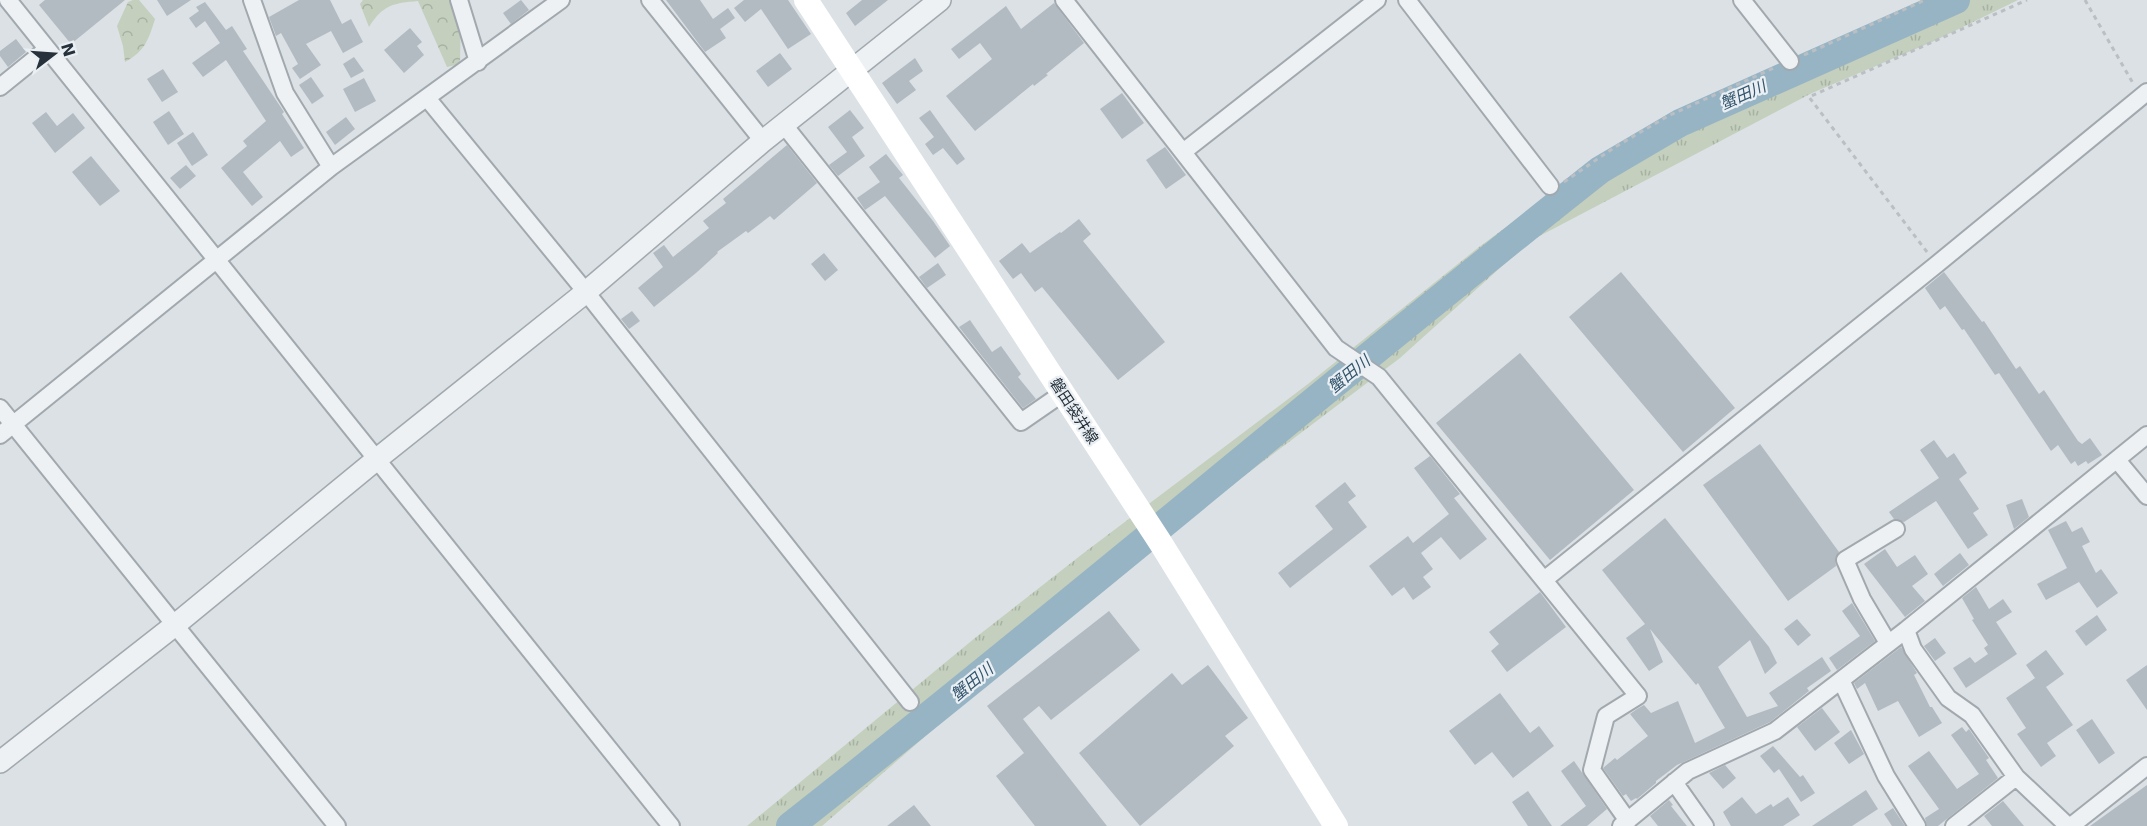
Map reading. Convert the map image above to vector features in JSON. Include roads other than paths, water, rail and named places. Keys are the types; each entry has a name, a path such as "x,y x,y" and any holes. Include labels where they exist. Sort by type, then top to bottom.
{"main road":[{"name":"磐田袋井線","path":"806,0 1160,542 1336,826"}],"street":[{"path":"8,0 671,826"},
{"path":"459,0 478,62"},
{"path":"0,435 331,167 561,0"},
{"path":"650,0 763,141"},
{"path":"0,762 176,625 377,459 586,292 763,141 940,0"},
{"path":"1064,0 1336,348 1379,378 1638,696 1606,716 1592,770 1625,823 1688,771 1775,731 1906,630 2147,435"},
{"path":"1183,152 1377,0"},
{"path":"1407,0 1550,186"},
{"path":"1742,0 1790,61"},
{"path":"254,1 285,93 331,167"},
{"path":"0,87 47,49"},
{"path":"1544,580 1936,265 2144,94"},
{"path":"427,98 586,292 910,702"},
{"path":"784,125 1021,422 1063,393"},
{"path":"0,408 337,826"},
{"path":"2118,460 2147,496"},
{"path":"1888,643 1862,599 1845,560 1896,529"},
{"path":"1906,630 1913,649 1948,698 1972,715 2016,777 2070,826 2147,766"},
{"path":"1841,680 1886,776 1917,826"},
{"path":"1954,826 2016,777"},
{"path":"1674,782 1705,826"},
{"path":"1314,789 1349,826"}],"waterway":[{"name":"蟹田川","path":"790,826 1600,170 1680,123 1956,0"}]}
